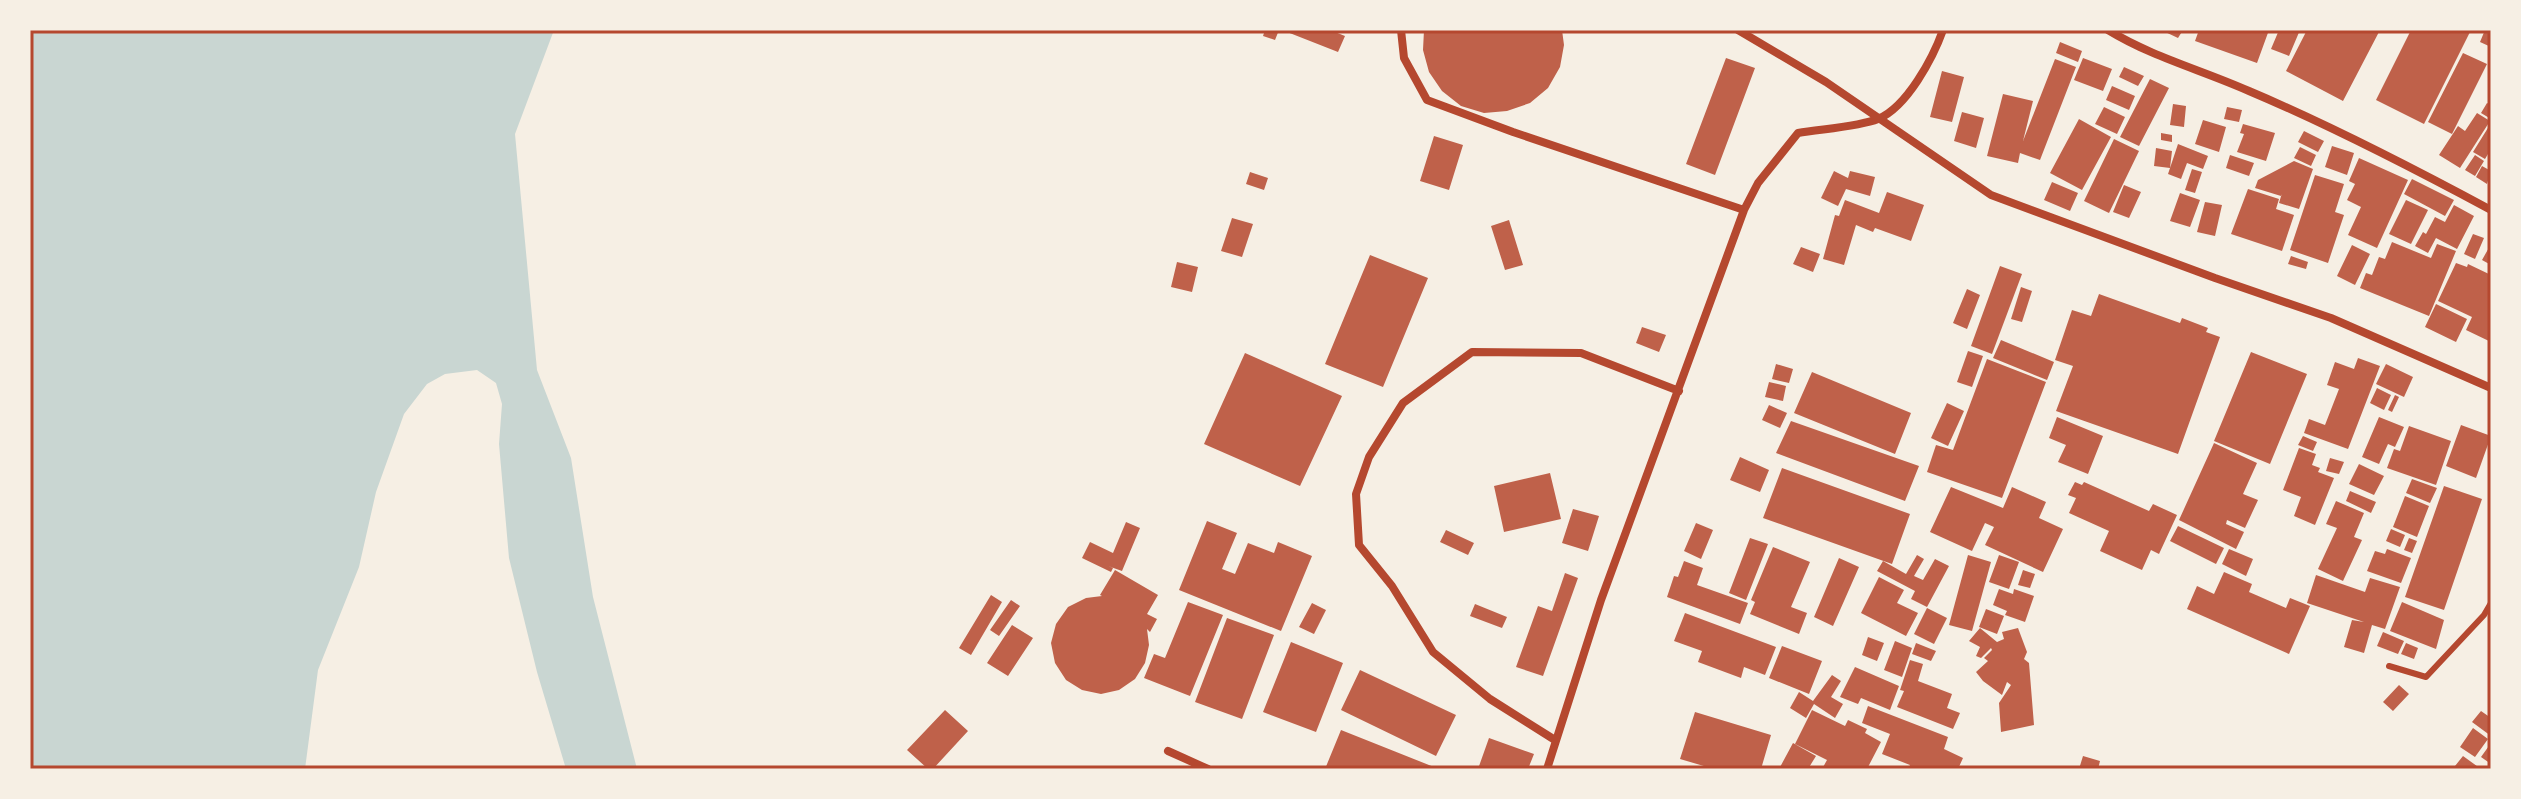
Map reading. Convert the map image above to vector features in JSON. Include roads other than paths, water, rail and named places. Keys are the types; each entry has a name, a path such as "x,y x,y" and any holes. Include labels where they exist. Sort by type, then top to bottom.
{"street":[{"path":"1401,30 1404,58 1427,100 1744,210"},
{"path":"1738,30 1826,82 1991,195 2331,318 2491,388"},
{"path":"1547,769 1601,600 1744,210 1758,183 1798,133 1880,119 1909,94 1934,56 1943,30"},
{"path":"2108,30 2134,46 2247,90 2376,149 2491,210"},
{"path":"1555,740 1490,699 1433,652 1392,586 1359,545 1356,494 1369,457 1403,403 1472,352 1581,353 1679,391"},
{"path":"1168,751 1208,769"}],"lane":[{"path":"2389,666 2426,677 2484,615 2491,603"}]}
